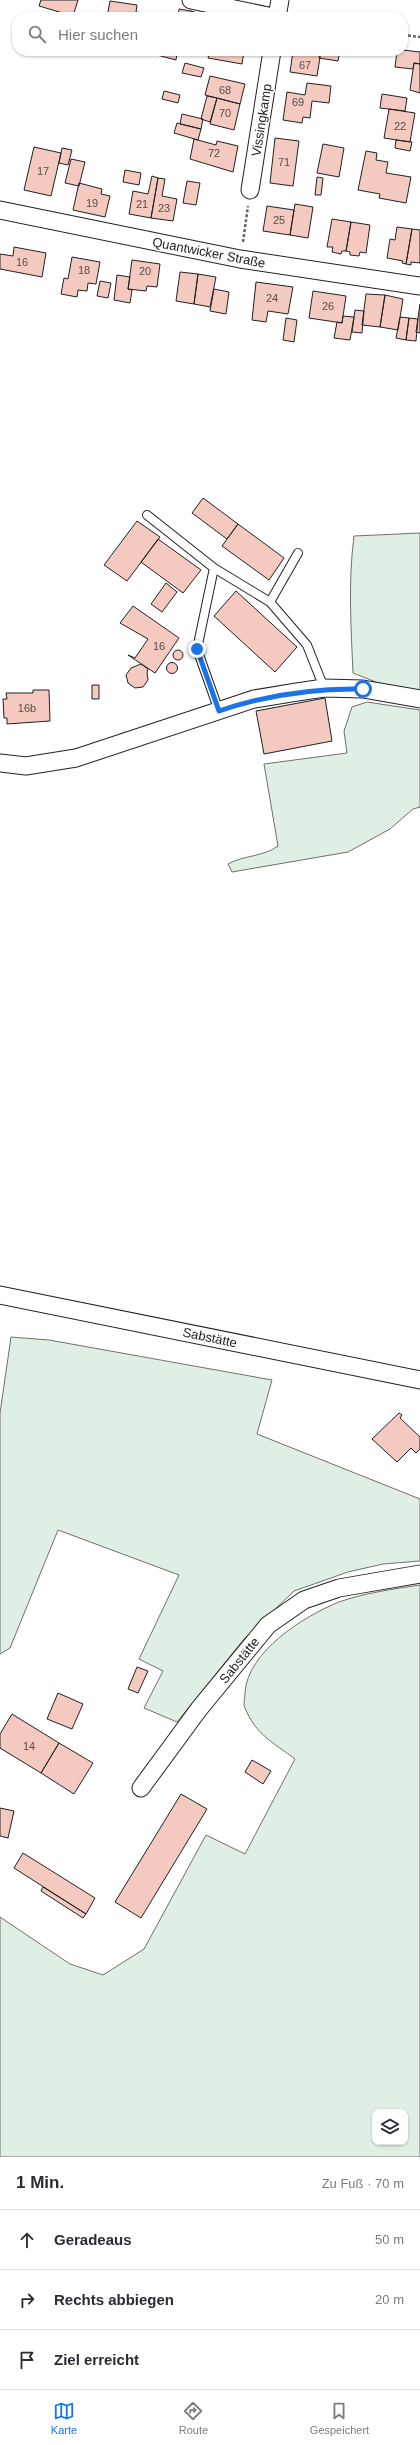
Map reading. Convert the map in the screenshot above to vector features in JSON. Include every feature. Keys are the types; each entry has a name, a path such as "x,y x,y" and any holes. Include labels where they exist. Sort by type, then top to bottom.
{"street":[{"path":"191,0 249,12"},
{"path":"278,12 280,0"},
{"name":"Vissingkamp","path":"250,190 271,56"},
{"name":"Quantwicker Straße","path":"0,210 240,259 420,286"},
{"path":"0,763 26,766 76,758 254,699 324,688 363,689 420,699"},
{"name":"Sabstätte","path":"0,1295 420,1380"},
{"name":"Sabstätte","path":"141,1788 199,1709 268,1625 304,1600 339,1588 420,1574"}],"lane":[{"path":"147,515 214,568 270,602 307,645 324,688"},
{"path":"270,602 298,553"},
{"path":"214,568 197,649 219,711"}],"path":[{"path":"408,36 420,37"},
{"path":"240,259 250,190"}],"green space":[{"path":"420,533 420,691 381,684 353,673 350,604 354,536"},
{"path":"367,702 420,710 420,807 413,809 390,829 348,852 232,872 228,864 272,850 278,846 264,764 347,753 344,731 352,707"},
{"path":"11,1337 49,1340 272,1380 257,1434 420,1499 420,1561 383,1564 348,1572 294,1591 244,1639 177,1722 144,1708 163,1671 139,1659 179,1575 58,1530 10,1648 0,1654 0,1413"},
{"path":"420,1585 420,2157 0,2157 0,1917 70,1964 103,1975 144,1949 206,1835 245,1854 295,1759 260,1732 249,1717 244,1706 248,1678 256,1663 266,1650 280,1637 310,1616 339,1602 379,1592"}],"building":[{"path":"41,0 78,0 74,12 59,12 39,6"},
{"path":"110,1 137,5 136,12 108,12"},
{"path":"179,9 191,11 191,12 179,12"},
{"path":"408,51 420,52 420,64 414,63 413,69 395,67 396,56 408,56"},
{"path":"161,56 177,56 176,60"},
{"path":"209,56 243,56 242,64 208,58"},
{"path":"292,56 320,56 317,76 290,72"},
{"path":"320,56 339,56 338,61 319,58"},
{"path":"185,63 204,68 201,77 182,73"},
{"path":"414,63 420,64 420,93 410,90"},
{"path":"210,76 245,84 240,104 205,95"},
{"path":"307,83 331,86 329,103 312,101 310,118 303,117 302,123 283,120 287,92 305,95"},
{"path":"164,91 180,95 178,103 162,99"},
{"path":"382,94 407,98 405,111 380,108"},
{"path":"207,96 217,98 210,122 201,119"},
{"path":"217,98 240,104 234,130 210,124"},
{"path":"389,109 415,113 410,142 384,138"},
{"path":"182,114 203,119 201,129 180,124"},
{"path":"177,123 201,129 198,140 174,133"},
{"path":"275,138 299,141 293,186 270,183"},
{"path":"194,139 216,145 217,141 238,146 233,172 190,159"},
{"path":"396,140 412,142 410,151 395,148"},
{"path":"323,144 344,148 339,177 317,173"},
{"path":"34,147 61,153 51,196 24,190"},
{"path":"62,148 72,150 68,165 59,163"},
{"path":"366,151 377,153 376,160 388,162 386,173 411,177 406,203 379,198 380,194 358,190"},
{"path":"71,159 85,162 79,186 65,183"},
{"path":"125,170 141,173 139,185 123,182"},
{"path":"152,176 158,178 151,218 129,214 133,191 148,194"},
{"path":"317,177 323,178 321,195 315,195"},
{"path":"158,178 165,179 162,196 177,199 173,221 151,218"},
{"path":"187,181 200,183 196,205 183,203"},
{"path":"79,183 102,189 101,194 110,196 105,217 73,210"},
{"path":"295,204 313,207 308,238 290,235"},
{"path":"267,206 294,210 290,235 263,231"},
{"path":"332,219 351,222 346,251 342,251 341,254 332,252 333,247 327,247"},
{"path":"351,222 370,225 366,253 360,252 359,256 350,255 350,252 346,251"},
{"path":"397,227 412,229 406,264 402,263 403,261 387,258 390,239 395,240"},
{"path":"412,229 420,230 420,263 411,262 411,265 406,264"},
{"path":"14,247 46,253 42,277 0,269 0,254 13,256"},
{"path":"72,257 100,262 96,284 88,283 87,291 78,290 77,297 61,294 64,278 68,279"},
{"path":"132,260 160,264 157,287 147,286 146,291 128,289"},
{"path":"180,272 198,274 194,304 176,301"},
{"path":"198,274 216,277 210,307 194,304"},
{"path":"117,275 130,277 128,289 132,290 130,303 114,300"},
{"path":"100,281 111,283 108,298 97,296"},
{"path":"256,282 293,287 288,314 268,311 266,322 252,320"},
{"path":"214,289 229,292 226,314 210,311"},
{"path":"313,291 346,296 342,323 309,318"},
{"path":"366,294 385,295 380,327 362,325"},
{"path":"385,295 403,299 398,330 380,327"},
{"path":"420,304 420,333 416,332"},
{"path":"355,310 364,311 362,333 352,332"},
{"path":"343,316 354,317 350,340 334,338 337,322 342,323"},
{"path":"400,317 409,318 406,340 396,338"},
{"path":"286,318 297,320 294,342 283,340"},
{"path":"409,318 418,319 416,341 406,340"},
{"path":"203,498 238,524 227,539 192,513"},
{"path":"137,521 160,537 127,581 104,565"},
{"path":"238,524 284,558 269,580 222,546"},
{"path":"158,539 201,570 183,593 141,562"},
{"path":"166,583 177,592 162,612 151,604"},
{"path":"236,591 297,647 275,672 214,616"},
{"path":"133,606 179,638 155,673 128,655 135,658 148,639 120,623"},
{"path":"176,650 180,650 183,655 180,660 176,660 173,657 173,653"},
{"path":"170,663 174,663 176,664 176,672 170,673 167,670 167,666"},
{"path":"141,664 148,669 148,680 143,687 135,688 128,683 126,675 131,668"},
{"path":"92,685 99,685 99,699 92,699"},
{"path":"33,690 49,690 50,721 7,724 7,718 4,718 3,699 7,699 6,693 33,693"},
{"path":"325,698 332,741 264,754 256,711"},
{"path":"399,1413 402,1415 400,1418 420,1437 420,1449 416,1453 411,1448 397,1462 372,1439"},
{"path":"137,1667 148,1671 138,1693 128,1689"},
{"path":"58,1693 83,1704 72,1729 47,1719"},
{"path":"12,1714 59,1743 41,1773 0,1748 0,1734"},
{"path":"59,1743 93,1763 74,1794 41,1773"},
{"path":"252,1760 271,1771 263,1784 245,1772"},
{"path":"181,1794 207,1809 141,1918 115,1902"},
{"path":"0,1808 14,1811 8,1838 0,1836"},
{"path":"23,1853 95,1898 86,1914 14,1868"},
{"path":"43,1887 86,1914 83,1918 41,1891"}],"route":[{"path":"197,649 219,711 254,699 324,688 363,689"}]}
